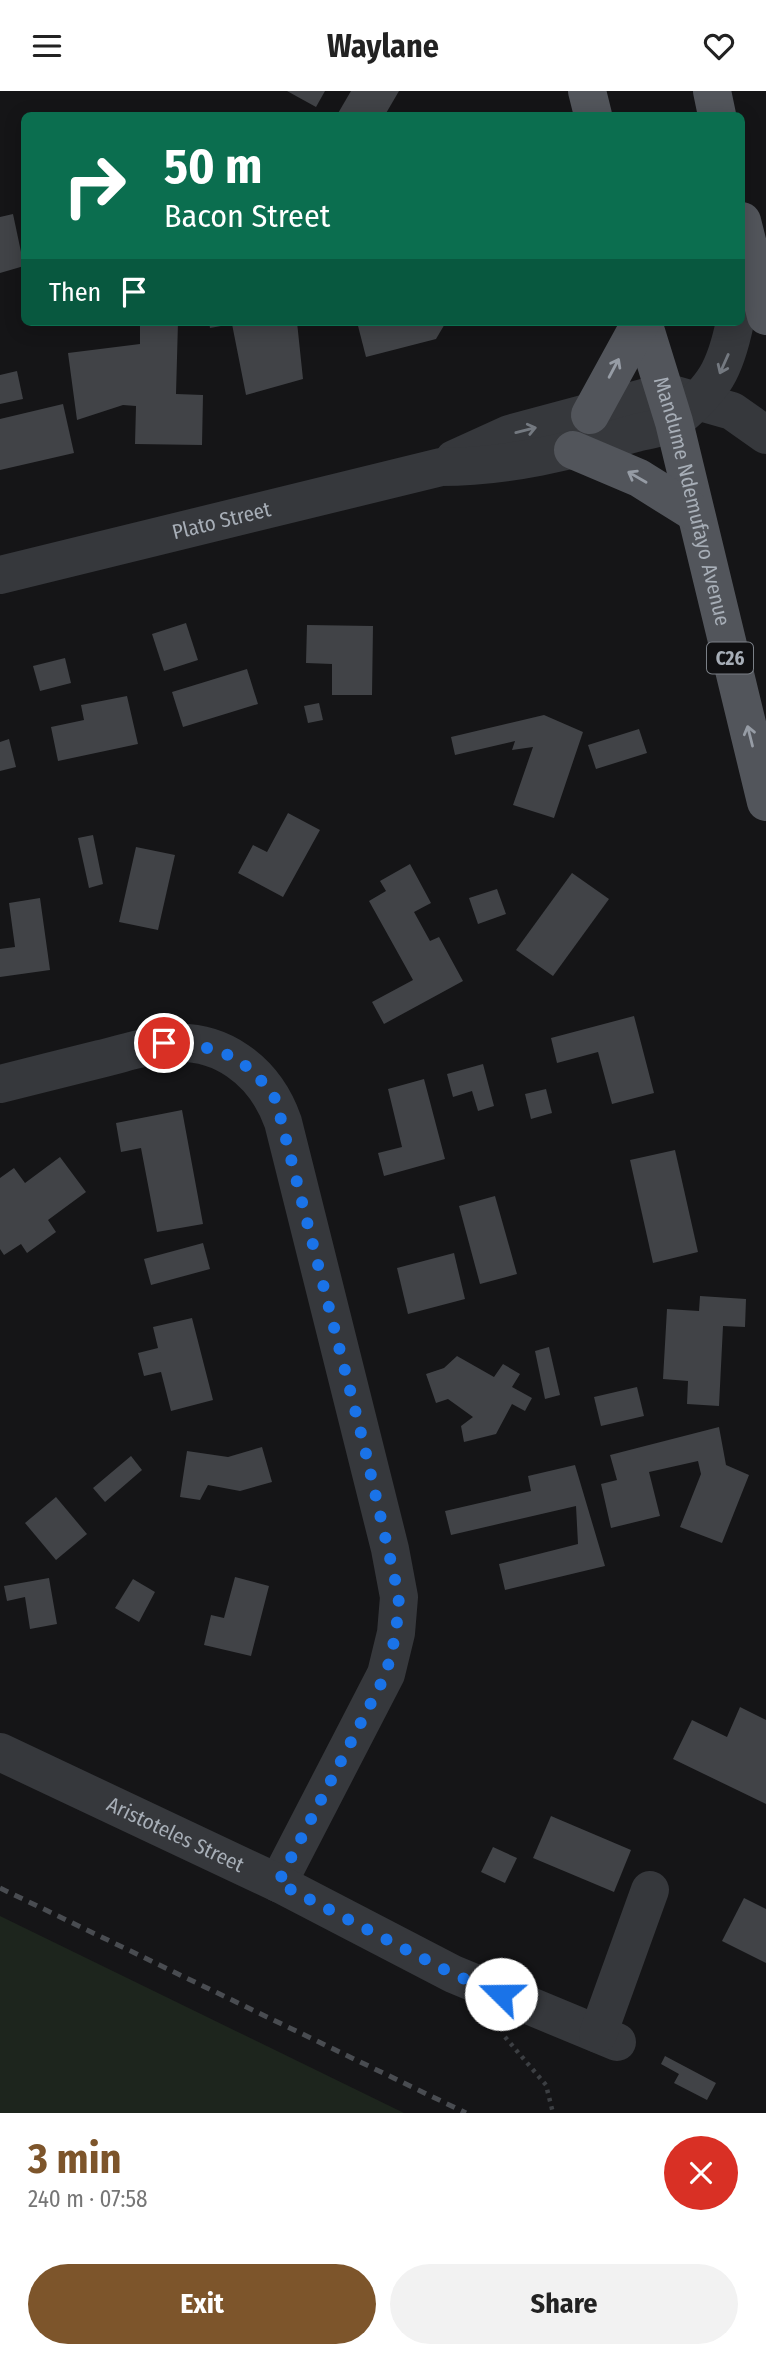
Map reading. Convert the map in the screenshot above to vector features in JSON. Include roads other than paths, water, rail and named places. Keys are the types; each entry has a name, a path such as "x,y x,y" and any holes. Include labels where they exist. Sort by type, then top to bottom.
{"main road":[{"path":"587,91 592,112"},
{"path":"712,91 717,112"},
{"path":"746,237 766,316"},
{"path":"590,415 640,326"},
{"name":"Mandume Ndemufayo Avenue","path":"644,326 678,404 695,513 766,802"},
{"path":"573,450 639,478 695,513"}],"street":[{"path":"678,404 724,367 734,326"},
{"path":"678,404 744,417 766,435"},
{"name":"Plato Street","path":"441,467 474,447 509,434 590,415 678,404"},
{"name":"Plato Street","path":"0,575 441,467 494,465 573,450 678,404"},
{"path":"0,1084 164,1043 195,1044 224,1051 243,1063 262,1080 276,1100 390,1549 399,1597 396,1633 386,1674 278,1883"},
{"name":"Aristoteles Street","path":"0,1752 278,1883 453,1974 608,2038 650,1890"}],"railway":[{"path":"0,1888 466,2113"}]}
